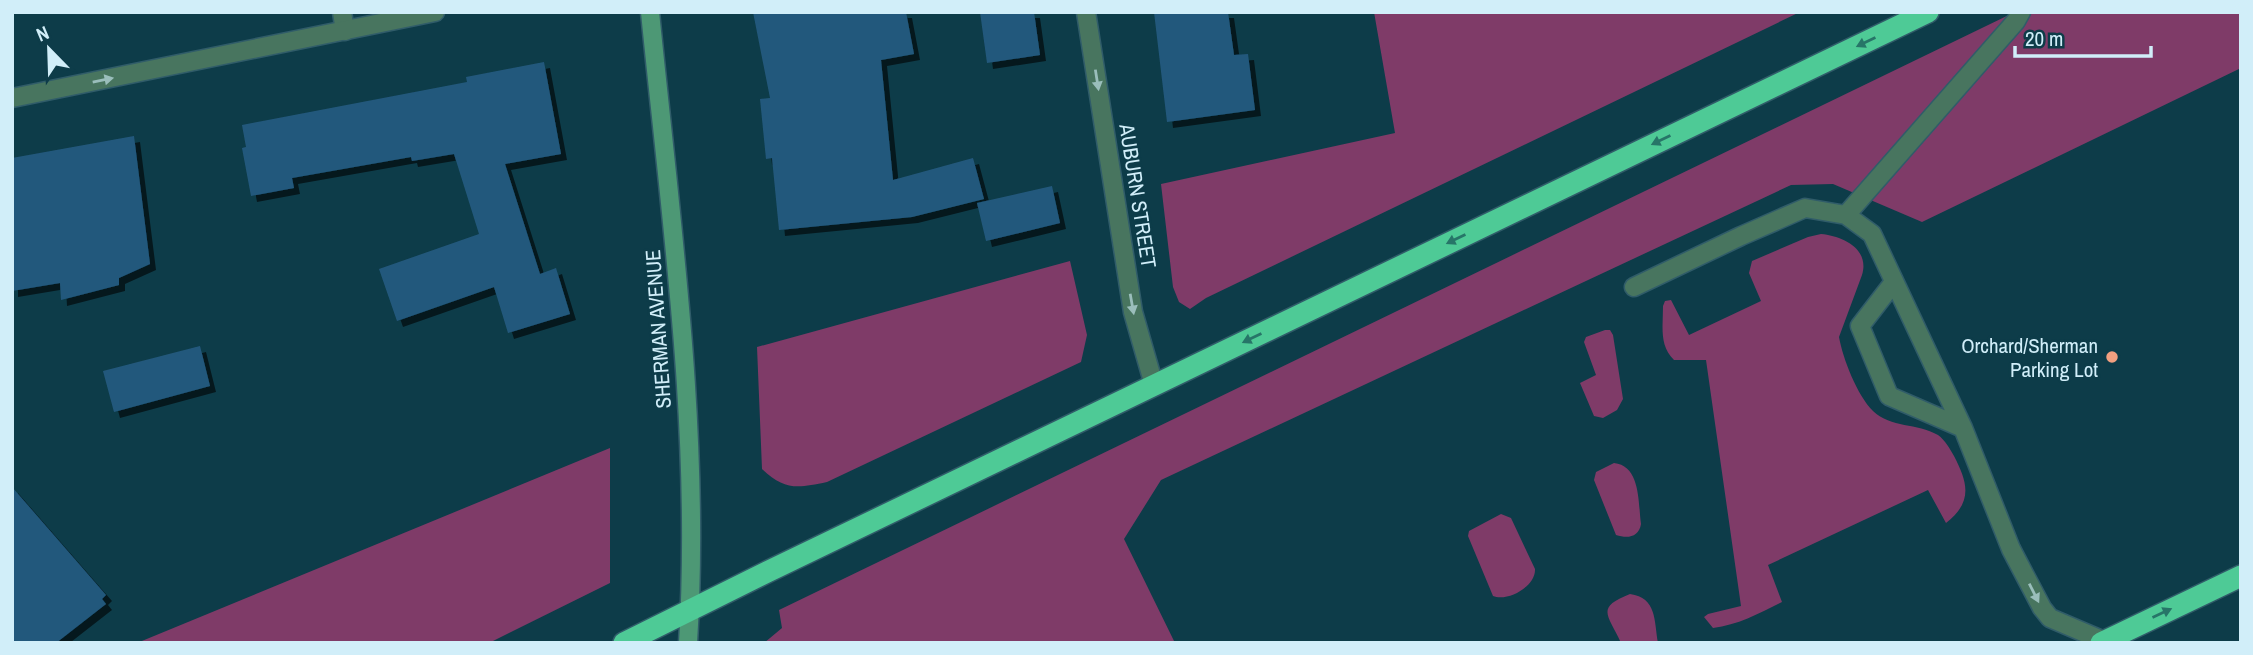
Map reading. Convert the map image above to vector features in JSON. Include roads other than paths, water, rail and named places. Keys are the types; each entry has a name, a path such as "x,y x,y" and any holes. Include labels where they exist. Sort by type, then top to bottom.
{"highway":[{"path":"624,643 1928,12"},
{"path":"2102,642 2241,576"}],"main road":[{"name":"SHERMAN AVENUE","path":"650,12 682,306 692,528 688,643"}],"street":[{"path":"342,12 345,31"},
{"path":"12,98 435,12"},
{"name":"AUBURN STREET","path":"1086,12 1133,312 1154,385"},
{"path":"1846,215 2021,12"},
{"path":"1634,288 1805,208 1846,215 1872,234 1963,428 2004,532 2042,608 2050,618 2102,642"},
{"path":"1894,282 1860,326 1889,396 1963,428"}],"place":[{"name":"Orchard/Sherman Parking Lot","path":"2112,357"}]}
